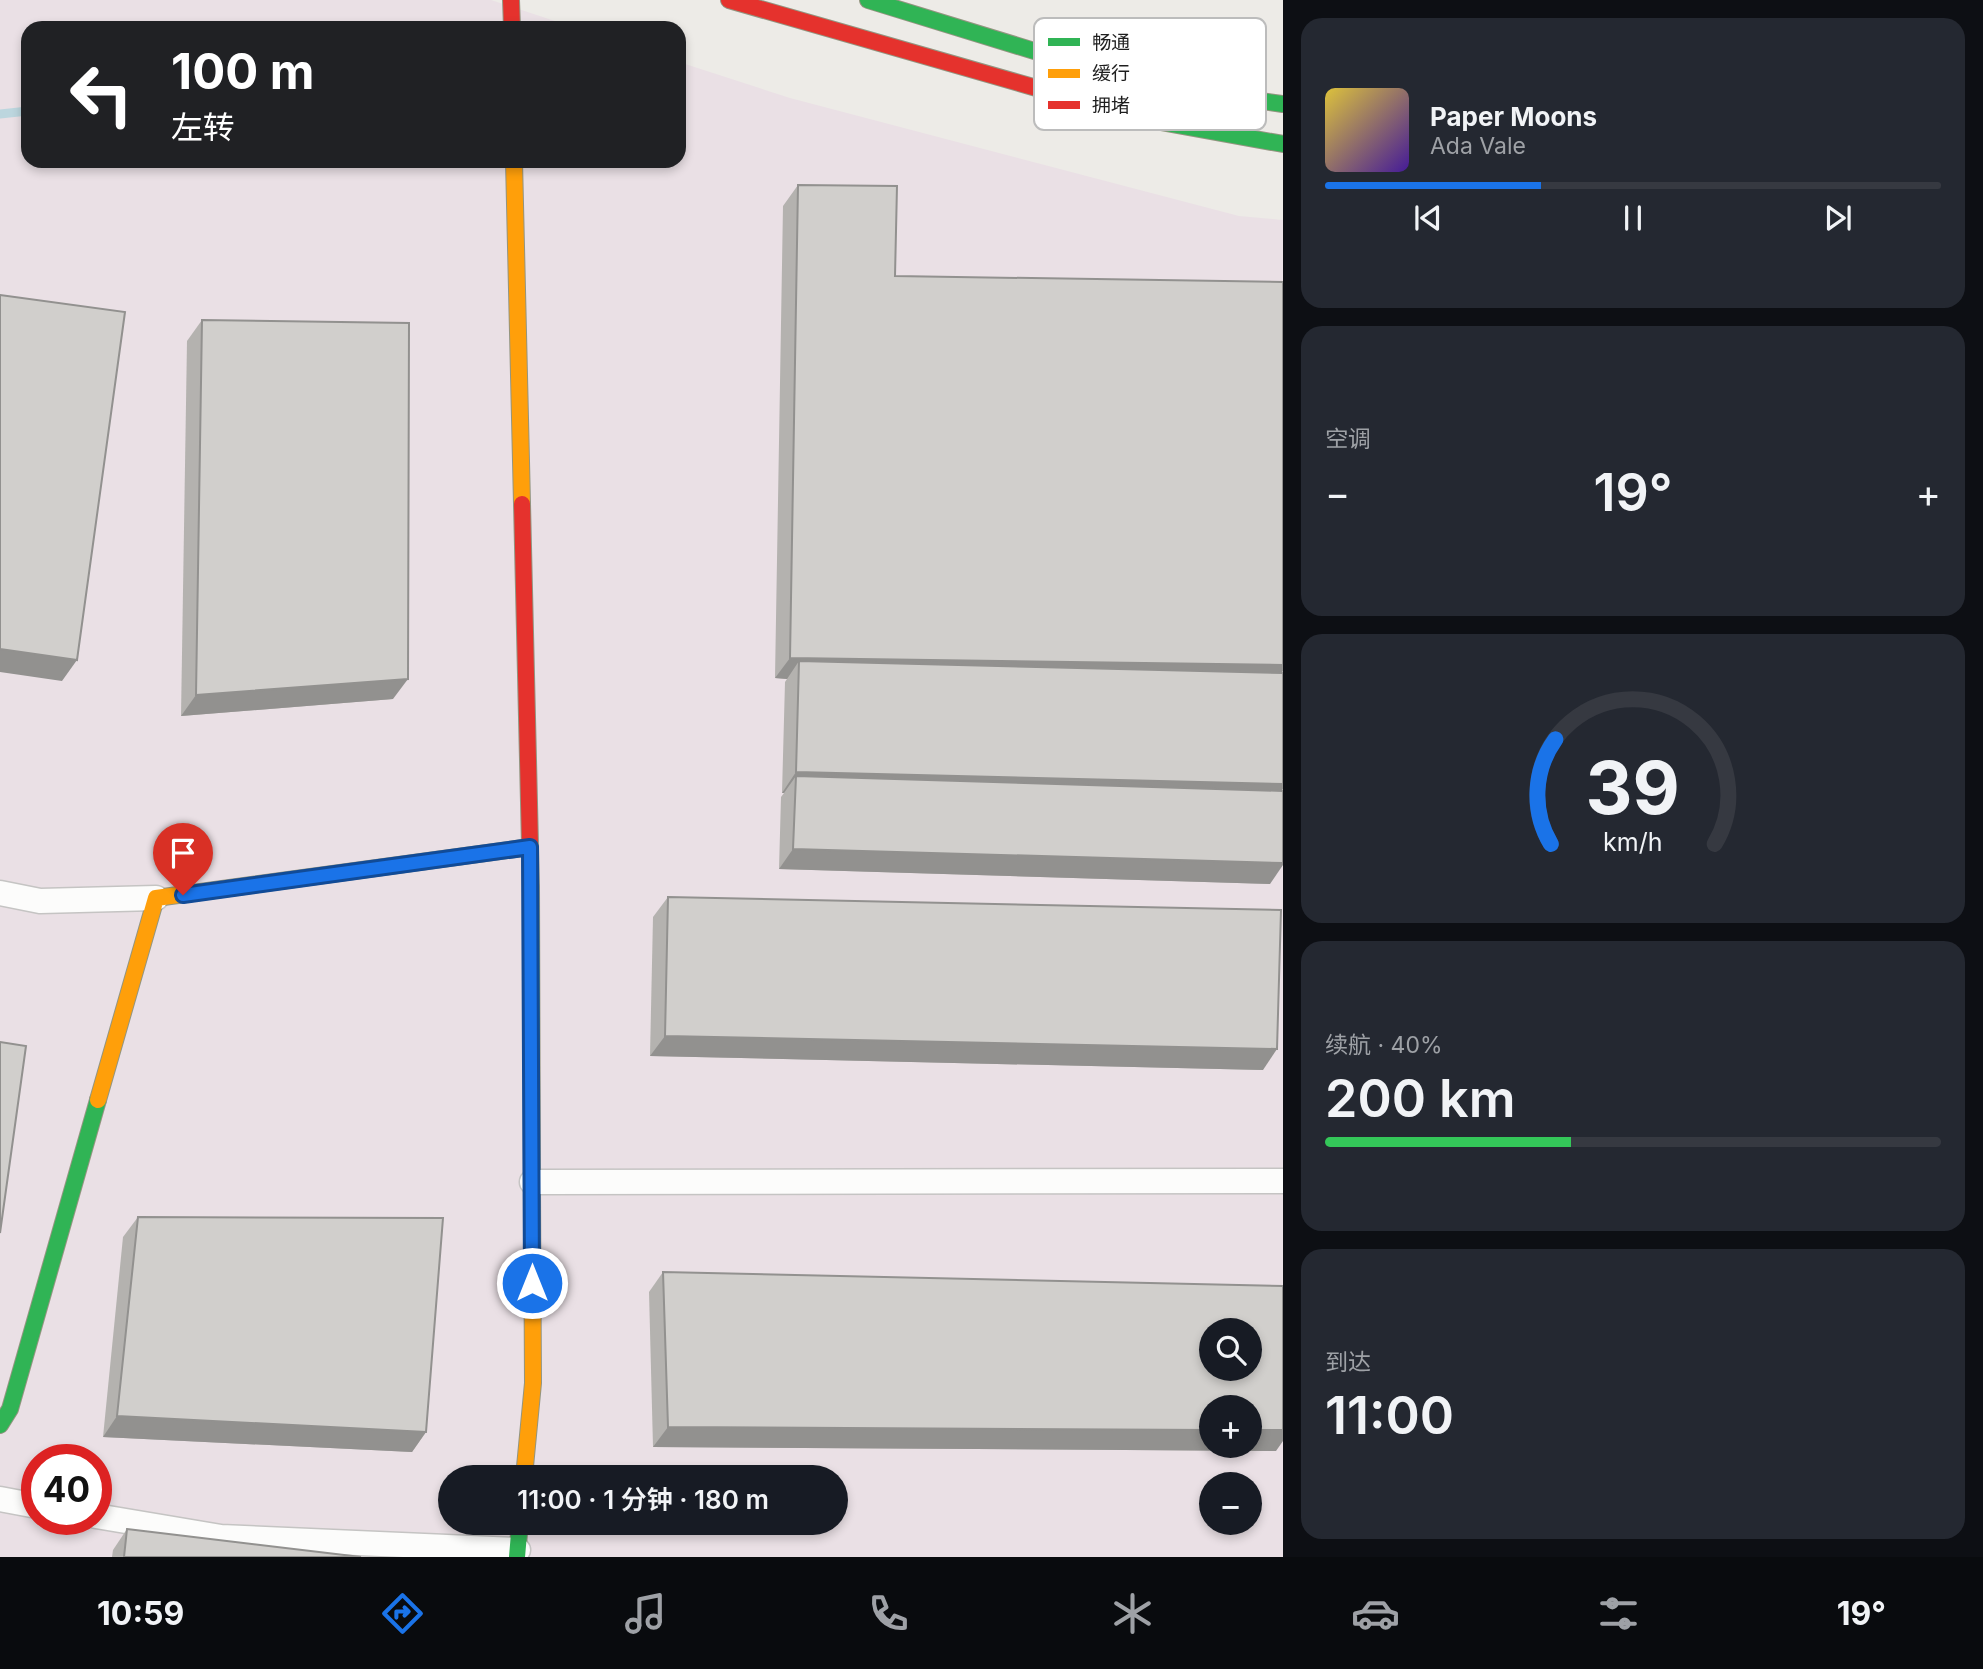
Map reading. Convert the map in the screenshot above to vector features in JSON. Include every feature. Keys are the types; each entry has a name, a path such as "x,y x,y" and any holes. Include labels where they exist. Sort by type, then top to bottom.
{"street":[{"path":"511,0 512,21"},
{"path":"729,0 758,4 809,17 1034,86"},
{"path":"868,0 1034,51"},
{"path":"1205,130 1283,144"},
{"path":"514,168 530,847 533,1383 525,1465"},
{"path":"0,893 40,901 156,898 530,847"},
{"path":"0,1425 10,1409 156,898"},
{"path":"532,1182 1283,1181"},
{"path":"0,1499 21,1503"},
{"path":"112,1519 221,1537 518,1553 519,1535"}],"shaded area":[{"path":"0,0 491,0 555,21 21,21 21,168 686,168 686,64 790,98 1239,216 1283,220 1283,1557 0,1557"}],"building":[{"path":"798,185 897,186 895,276 1283,282 1283,665 790,658"},
{"path":"0,295 125,312 77,660 0,649"},
{"path":"202,320 409,323 408,679 196,695"},
{"path":"799,661 1283,673 1283,784 796,772"},
{"path":"796,776 1283,791 1283,863 793,849"},
{"path":"668,897 1281,910 1277,1049 665,1036"},
{"path":"0,1042 26,1046 0,1233"},
{"path":"138,1217 443,1218 426,1432 117,1416"},
{"path":"663,1272 1283,1286 1283,1430 1262,1430 1262,1395 1199,1395 1199,1430 668,1427"},
{"path":"127,1529 361,1557 124,1557"}],"waterway":[{"path":"0,114 21,112"}],"traffic: fast":[{"path":"868,0 1034,51"},
{"path":"1266,102 1283,104"},
{"path":"1205,130 1283,144"},
{"path":"531,888 532,1189"},
{"path":"0,1425 10,1409 98,1100"},
{"path":"517,1557 519,1535"}],"traffic: slow":[{"path":"514,168 522,504"},
{"path":"98,1100 156,898 530,847"},
{"path":"525,1465 533,1383 532,1189"}],"traffic: jam":[{"path":"511,0 512,21"},
{"path":"729,0 1034,87"},
{"path":"522,504 531,888"}],"route":[{"path":"183,895 530,847 532,1283"}]}
